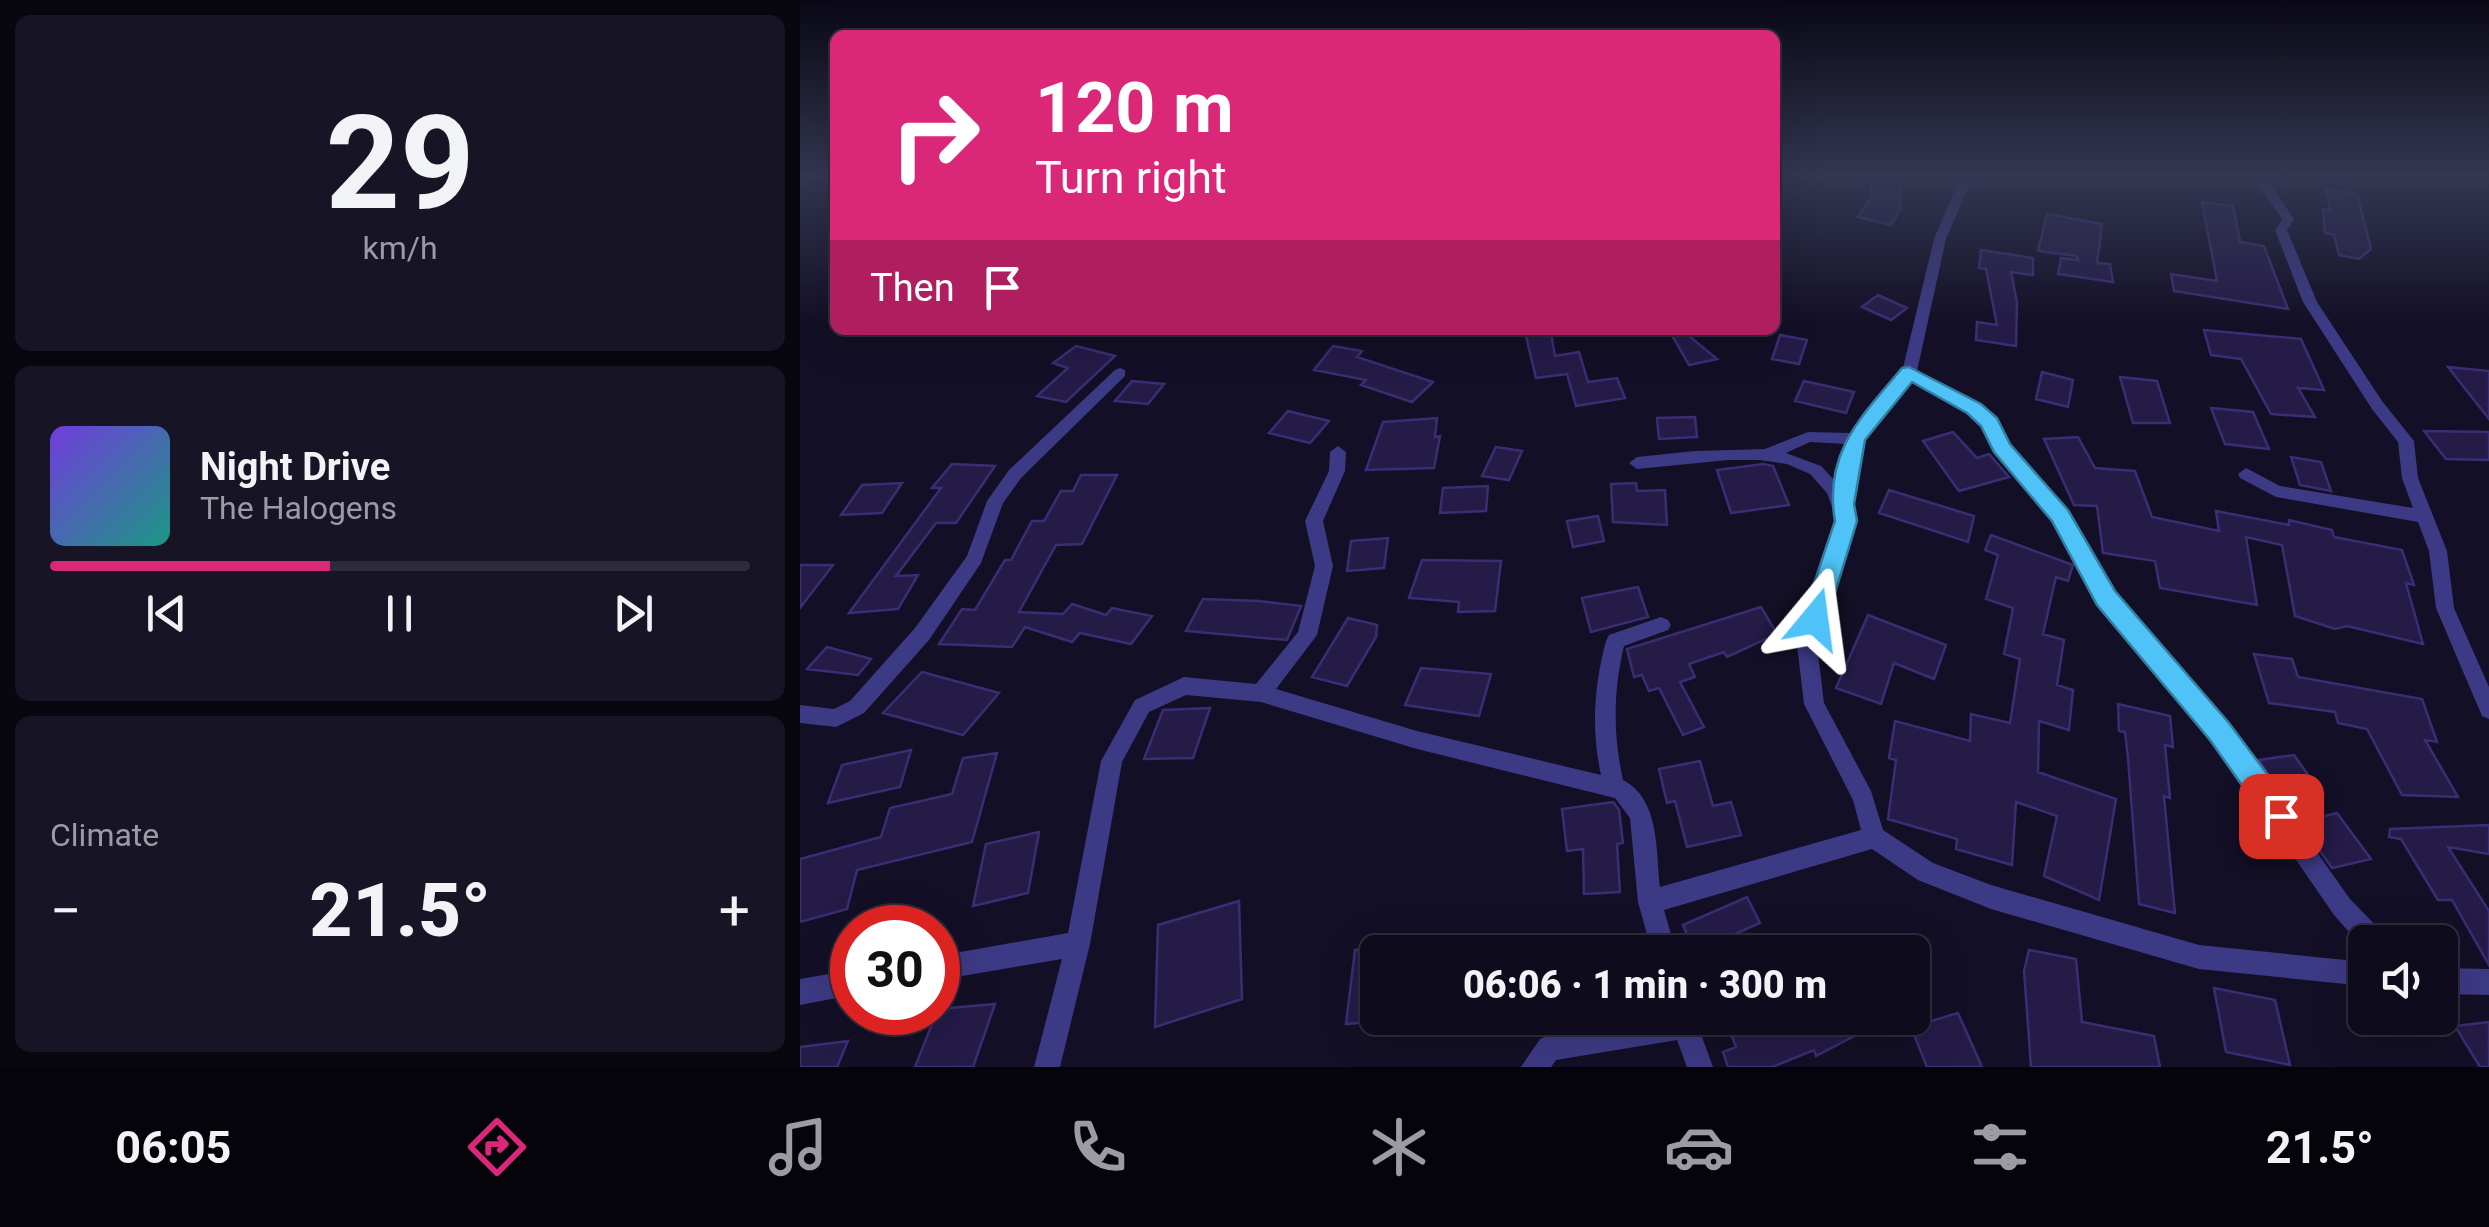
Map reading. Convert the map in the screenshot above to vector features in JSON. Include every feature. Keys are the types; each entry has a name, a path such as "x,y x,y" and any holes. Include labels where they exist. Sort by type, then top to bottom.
{"street":[{"path":"1946,226 1909,373 1854,439 1843,504 1846,521 1807,645 1814,704 1863,798 1874,837 1926,872 1990,897 2199,957 2348,972"},
{"path":"2284,226 2281,230 2310,302 2377,405 2406,440 2410,478 2438,551 2445,608 2489,710"},
{"path":"800,714 836,718 857,707 922,634 975,558 995,501 1016,474 1120,373"},
{"path":"1909,373 1974,408 1990,422 2001,447 2060,516 2106,598 2220,732 2358,925"},
{"path":"1770,453 1808,437 1854,439"},
{"path":"1260,693 1307,635 1324,566 1314,521 1337,471 1338,452"},
{"path":"1638,464 1692,461 1716,452 1770,453 1793,458 1826,482 1843,504"},
{"path":"2246,474 2276,490 2422,516"},
{"path":"1659,935 1650,902 1641,814 1614,787 1602,737 1608,672 1616,641 1661,625"},
{"path":"1047,1067 1078,944 1112,762 1142,706 1184,686 1260,693 1417,740 1614,787"},
{"path":"1650,902 1874,837"},
{"path":"960,964 1078,944"},
{"path":"2458,981 2489,982"},
{"path":"800,992 830,987"},
{"path":"1534,1067 1549,1048 1616,1035"},
{"path":"1688,1035 1700,1067"}],"building":[{"path":"2044,226 2102,226 2097,263 2110,264 2113,282 2058,274 2061,258 2078,260 2077,256 2038,251"},
{"path":"2207,226 2237,226 2240,242 2264,246 2288,309 2174,291 2171,274 2217,281"},
{"path":"2324,226 2365,226 2371,249 2359,259 2339,255 2334,235 2325,233"},
{"path":"1981,250 2033,258 2033,275 2011,272 2017,302 2016,346 1976,340 1977,322 1997,325 1986,269 1979,268"},
{"path":"1878,295 1907,308 1891,320 1862,307"},
{"path":"2204,330 2301,339 2324,390 2298,388 2315,417 2271,414 2241,359 2211,355"},
{"path":"1551,335 1555,356 1579,352 1588,382 1617,378 1625,398 1576,406 1567,374 1536,378 1526,336"},
{"path":"1672,335 1688,335 1717,359 1689,365"},
{"path":"1780,335 1807,340 1799,364 1772,359"},
{"path":"1076,346 1115,356 1066,402 1037,396 1068,368 1053,363"},
{"path":"1333,346 1362,351 1357,357 1433,382 1412,402 1361,385 1366,380 1314,370"},
{"path":"2448,367 2489,371 2489,419"},
{"path":"2042,372 2073,380 2068,407 2036,399"},
{"path":"2120,377 2157,381 2170,423 2133,423"},
{"path":"1132,381 1164,384 1148,404 1115,401"},
{"path":"1804,381 1854,392 1846,413 1795,401"},
{"path":"2211,408 2253,412 2269,449 2225,444"},
{"path":"1288,411 1329,421 1310,443 1269,433"},
{"path":"1695,417 1697,437 1659,439 1657,418"},
{"path":"1437,418 1435,437 1440,436 1434,468 1366,470 1383,422"},
{"path":"2424,431 2489,432 2489,460 2446,459"},
{"path":"1953,432 1977,458 1989,454 2009,477 1959,491 1923,441"},
{"path":"2078,437 2095,468 2135,471 2152,517 2219,531 2216,511 2289,525 2289,520 2332,530 2334,537 2402,550 2414,585 2406,583 2423,644 2347,626 2335,629 2295,616 2282,545 2246,537 2257,605 2160,588 2155,561 2103,553 2097,506 2074,505 2044,439"},
{"path":"1496,447 1522,451 1509,480 1482,476"},
{"path":"2291,457 2321,462 2331,491 2300,485"},
{"path":"952,464 995,466 956,523 936,523 896,576 918,575 898,609 849,613 941,488 932,488"},
{"path":"1773,466 1789,505 1731,513 1717,470"},
{"path":"1081,475 1117,475 1082,544 1056,545 1019,612 1063,614 1072,604 1106,615 1112,608 1152,616 1131,644 1080,633 1072,642 1025,627 1012,647 939,644 962,609 975,610 1005,560 1011,560 1032,521 1044,521 1061,491 1073,491"},
{"path":"902,483 882,513 841,515 862,485"},
{"path":"1636,483 1637,491 1665,490 1667,525 1613,522 1611,484"},
{"path":"1488,486 1486,511 1440,513 1443,488"},
{"path":"1889,490 1974,516 1968,542 1879,513"},
{"path":"1598,516 1604,541 1573,547 1567,521"},
{"path":"1991,535 2073,565 2068,581 2056,577 2043,634 2064,640 2057,685 2073,690 2069,730 2039,721 2038,772 2116,799 2099,900 2044,876 2057,816 2016,802 2012,865 1956,849 1957,839 1888,819 1896,760 1889,758 1895,721 1970,741 1971,714 2010,723 2020,659 2004,654 2013,608 1986,599 1998,555 1985,550"},
{"path":"1388,538 1384,568 1347,571 1351,541"},
{"path":"1422,560 1501,561 1495,611 1458,612 1459,602 1409,598"},
{"path":"800,565 833,565 800,608"},
{"path":"1638,587 1648,617 1591,632 1582,598"},
{"path":"1203,599 1301,606 1287,640 1186,631"},
{"path":"1761,607 1777,634 1727,657 1724,652 1689,664 1695,677 1680,682 1704,727 1683,735 1659,688 1649,691 1642,675 1634,677 1627,649"},
{"path":"1868,615 1946,645 1934,679 1894,663 1881,704 1836,688"},
{"path":"1348,618 1377,625 1376,637 1347,686 1312,677"},
{"path":"827,647 871,659 858,675 807,669"},
{"path":"2254,654 2292,659 2298,677 2422,699 2437,742 2425,740 2458,797 2402,795 2367,729 2338,723 2335,712 2269,703"},
{"path":"1421,668 1491,674 1479,716 1405,705"},
{"path":"922,672 999,693 963,735 883,713"},
{"path":"2118,704 2170,716 2173,747 2165,745 2170,798 2164,796 2175,913 2139,904 2128,758 2125,732 2119,731"},
{"path":"1210,708 1193,758 1144,759 1163,710"},
{"path":"911,750 900,787 828,803 842,765"},
{"path":"997,753 972,842 857,870 848,905 830,905 830,914 800,922 800,859 881,837 890,808 952,794 963,758"},
{"path":"2294,755 2311,779 2275,785 2259,760"},
{"path":"1700,761 1713,806 1731,802 1741,835 1687,847 1675,801 1667,803 1659,769"},
{"path":"1613,802 1619,810 1623,843 1617,844 1620,892 1584,894 1583,849 1567,851 1562,809"},
{"path":"2337,813 2371,859 2332,868 2300,822"},
{"path":"2489,825 2489,854 2448,847 2489,911 2489,965 2452,900 2438,900 2401,839 2389,837 2390,829"},
{"path":"1039,832 1028,893 973,906 986,844"},
{"path":"1747,897 1760,923 1733,935 1687,935 1683,925"},
{"path":"1239,901 1242,999 1155,1027 1158,925"},
{"path":"1355,950 1360,950 1360,1023 1346,1024"},
{"path":"2029,950 2076,959 2082,1022 2154,1036 2160,1067 2031,1067 2024,971"},
{"path":"2214,988 2275,1000 2290,1065 2226,1052"},
{"path":"995,1004 973,1067 915,1067 928,1035 960,1035 960,1007"},
{"path":"1958,1013 1982,1067 1927,1067 1914,1035 1930,1035 1930,1021"},
{"path":"2489,1022 2489,1067 2480,1067 2458,1026"},
{"path":"1731,1035 1856,1035 1816,1056 1814,1050 1772,1067 1728,1067 1723,1052 1736,1047"},
{"path":"848,1041 837,1067 800,1067 800,1047"}],"route":[{"path":"1815,619 1846,521 1843,504 1854,439 1909,373 1974,408 1990,422 2001,447 2060,516 2106,598 2220,732 2281,816"}]}
